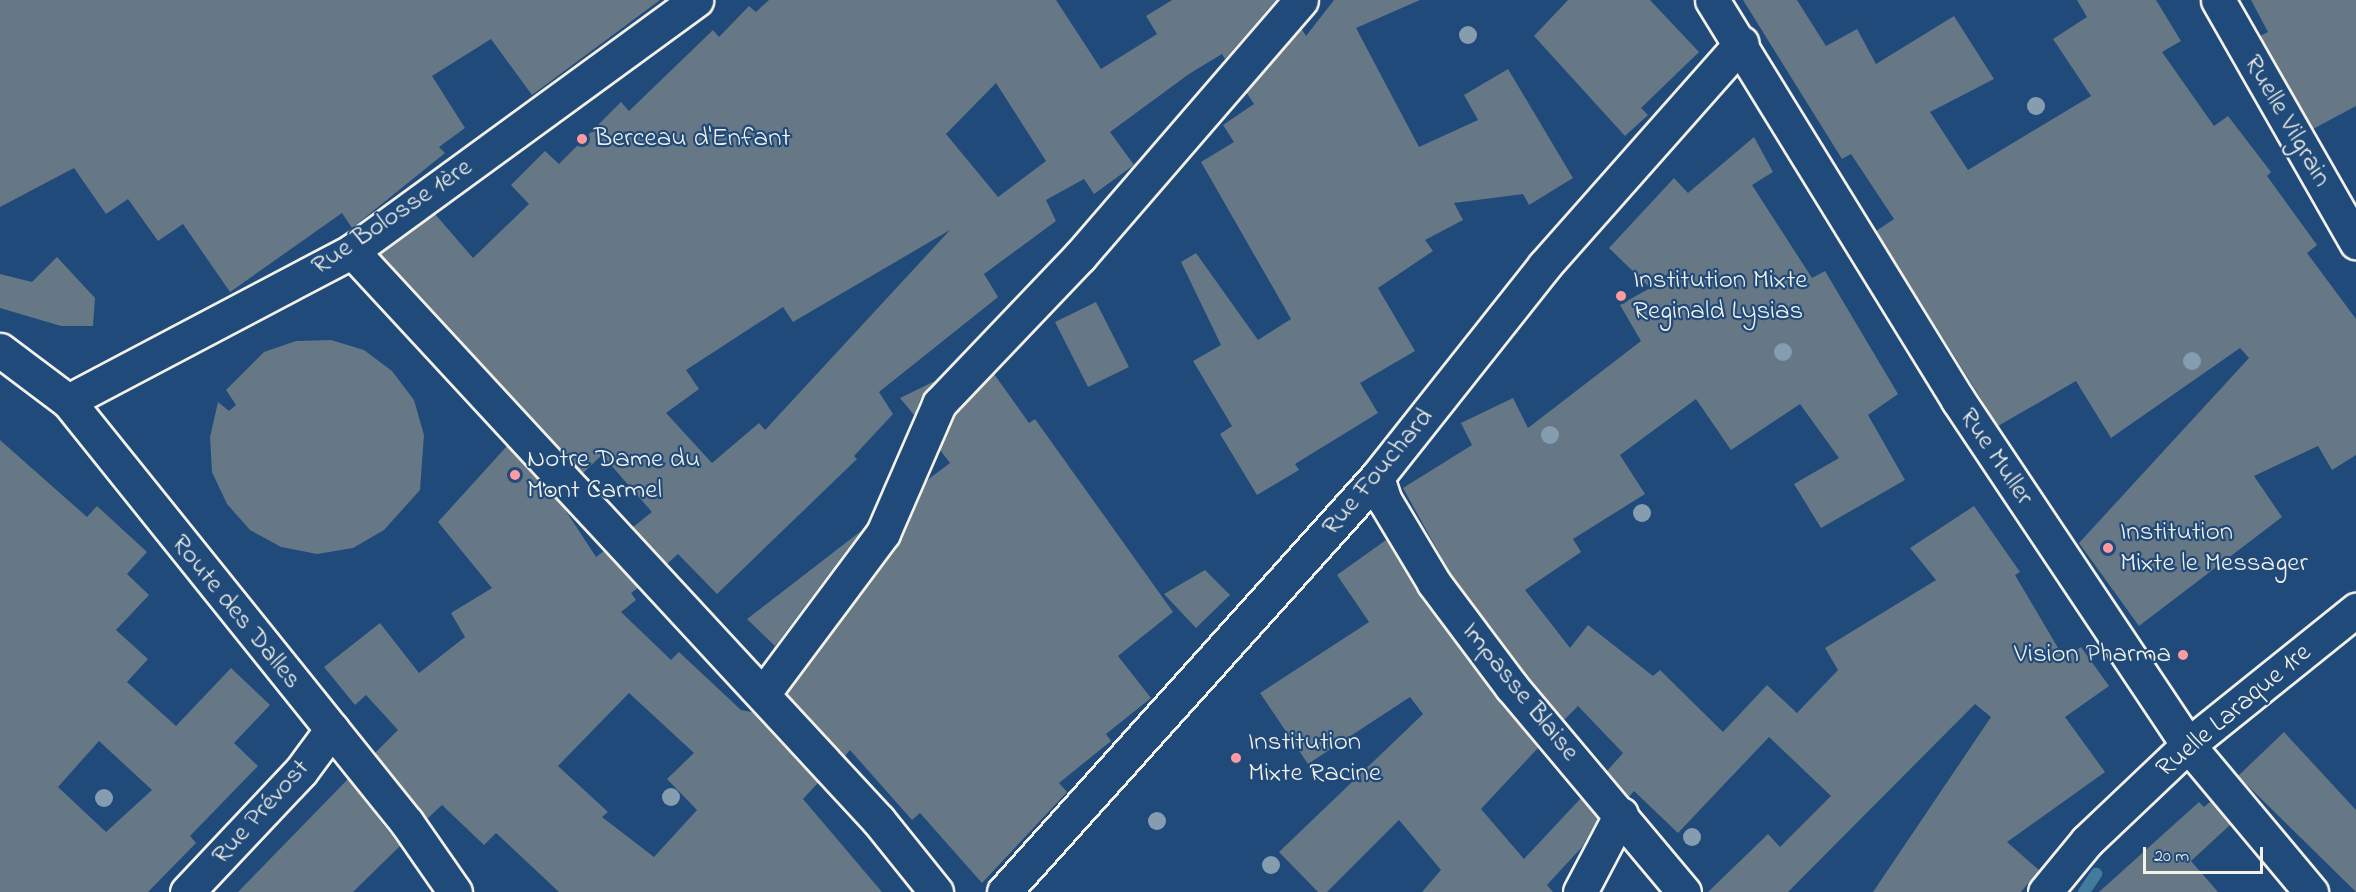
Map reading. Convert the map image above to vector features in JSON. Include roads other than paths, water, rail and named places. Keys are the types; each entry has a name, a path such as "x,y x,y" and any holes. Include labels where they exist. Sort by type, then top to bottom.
{"street":[{"path":"763,694 883,532 939,404 1080,256 1301,0"},
{"name":"Rue Muller","path":"1712,0 1741,43 1958,400 2188,745 2311,892"},
{"name":"Ruelle Vilgrain","path":"2218,0 2356,242"},
{"name":"Rue Bolosse 1ère","path":"68,401 352,251 686,3"},
{"name":"Rue Fouchard","path":"1004,892 1377,477 1544,266 1741,43"},
{"path":"352,251 763,694 936,892"},
{"name":"Route des Dalles","path":"0,350 68,401 332,729 455,892"},
{"name":"Impasse Blaise","path":"1377,477 1385,501 1434,583 1511,686 1621,814 1684,892"},
{"name":"Ruelle Laraque 1re","path":"2045,892 2115,814 2188,745 2356,610"},
{"name":"Rue Prévost","path":"188,892 302,771 332,729"},
{"path":"1580,892 1621,814"}],"waterway":[{"path":"2084,892 2096,874"}],"place":[{"name":"Berceau d'Enfant","path":"582,139"},
{"name":"Institution Mixte Reginald Lysias","path":"1621,296"},
{"name":"Notre Dame du Mont Carmel","path":"515,475"},
{"name":"Institution Mixte le Messager","path":"2108,548"},
{"name":"Vision Pharma","path":"2183,655"},
{"name":"Institution Mixte Racine","path":"1236,758"}]}
